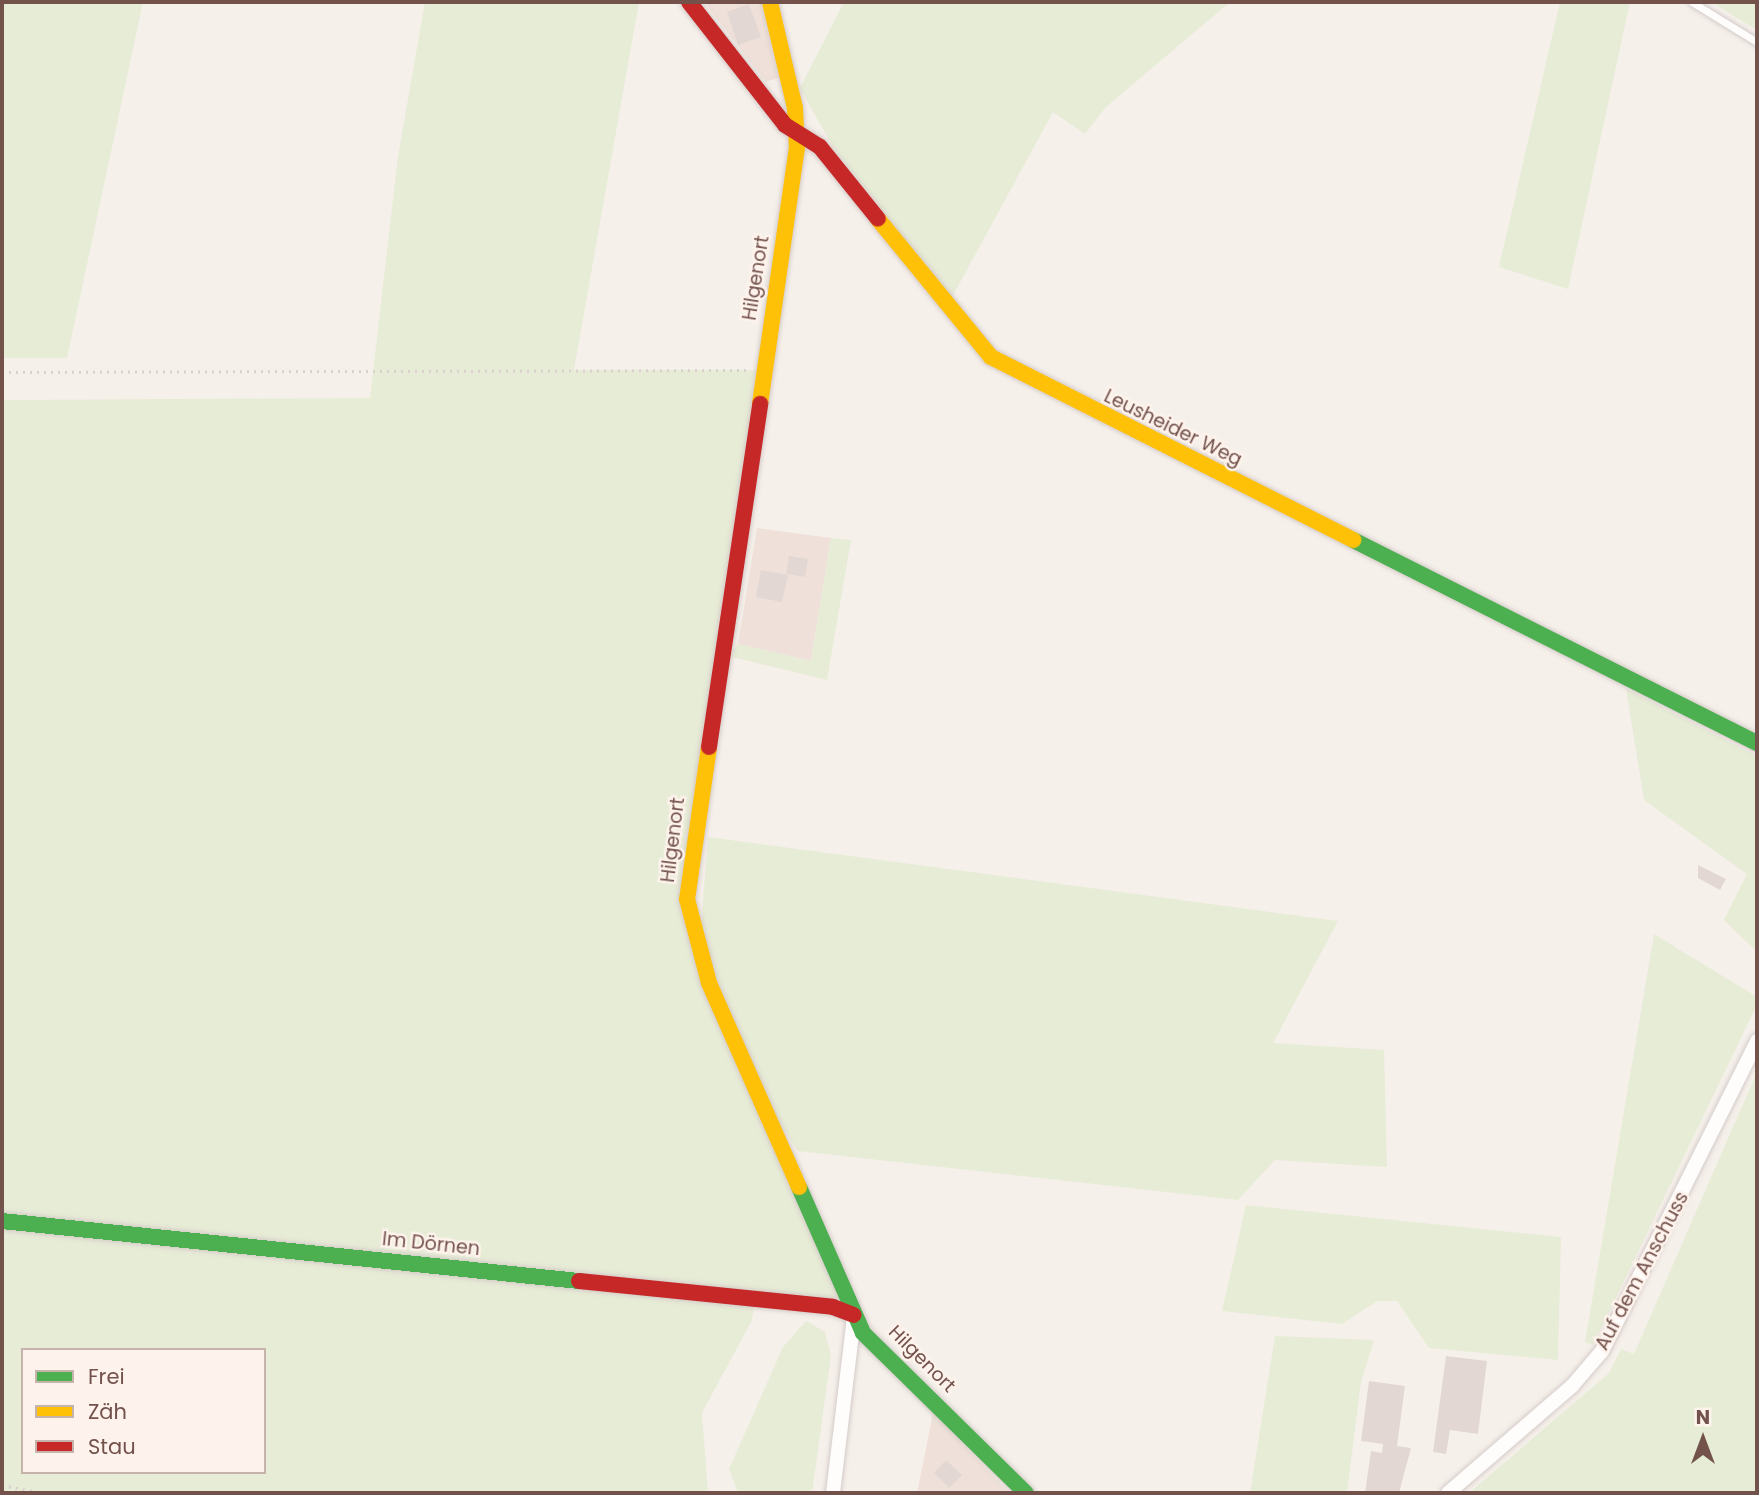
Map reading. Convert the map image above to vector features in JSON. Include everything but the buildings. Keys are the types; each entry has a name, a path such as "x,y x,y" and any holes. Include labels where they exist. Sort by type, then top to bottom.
{"street":[{"name":"Leusheider Weg","path":"689,2 797,136 820,147 966,333 999,362 1757,743"},
{"name":"Hilgenort","path":"770,2 797,136 687,899 709,984 863,1333 1026,1493"},
{"name":"Auf dem Anschuss","path":"1448,1493 1572,1386 1602,1351 1757,1041"},
{"name":"Im Dörnen","path":"2,1221 833,1307 854,1315"},
{"path":"833,1493 854,1315"}],"lane":[{"path":"1692,2 1757,42"}],"path":[{"path":"2,372 762,370"},
{"path":"2,1485 43,1493"}],"shaded area":[{"path":"704,2 761,2 778,78 766,82"},
{"path":"757,528 831,538 811,661 738,644"},
{"path":"933,1413 1009,1493 917,1493"}],"green space":[{"path":"2,2 143,2 67,358 2,358"},
{"path":"425,2 639,2 574,370 762,370 687,899 694,939 854,1315 755,1299 752,1320 702,1413 708,1493 2,1493 2,400 370,398 398,156"},
{"path":"844,2 1230,2 1106,107 1085,134 1053,112 951,299 833,147 800,88"},
{"path":"1560,2 1630,2 1568,289 1499,267"},
{"path":"1711,2 1757,2 1757,30 1752,27"},
{"path":"831,538 851,540 827,680 728,656 738,644 811,661"},
{"path":"1626,689 1757,756 1757,952 1724,920 1747,874 1644,800"},
{"path":"708,837 1338,921 1273,1043 1384,1050 1387,1167 1275,1160 1238,1200 798,1151 777,1120 700,940"},
{"path":"1654,934 1757,997 1757,1005 1593,1345 1585,1342"},
{"path":"1757,1072 1757,1493 1469,1493 1609,1373 1621,1349 1634,1354"},
{"path":"1246,1205 1561,1237 1558,1360 1429,1348 1397,1301 1377,1301 1342,1324 1222,1311"},
{"path":"806,1321 825,1332 831,1356 812,1493 738,1493 729,1469 783,1347"},
{"path":"1275,1336 1374,1340 1361,1382 1347,1493 1250,1493"}],"traffic: fast":[{"path":"1353,540 1757,743"},
{"path":"799,1187 863,1333 1026,1493"},
{"path":"2,1221 579,1281"}],"traffic: slow":[{"path":"760,404 797,148 795,108 770,2"},
{"path":"878,219 991,357 1353,540"},
{"path":"709,747 687,899 709,983 799,1187"}],"traffic: jam":[{"path":"689,2 785,125 820,147 878,219"},
{"path":"709,747 760,404"},
{"path":"579,1281 833,1307 854,1315"}]}
